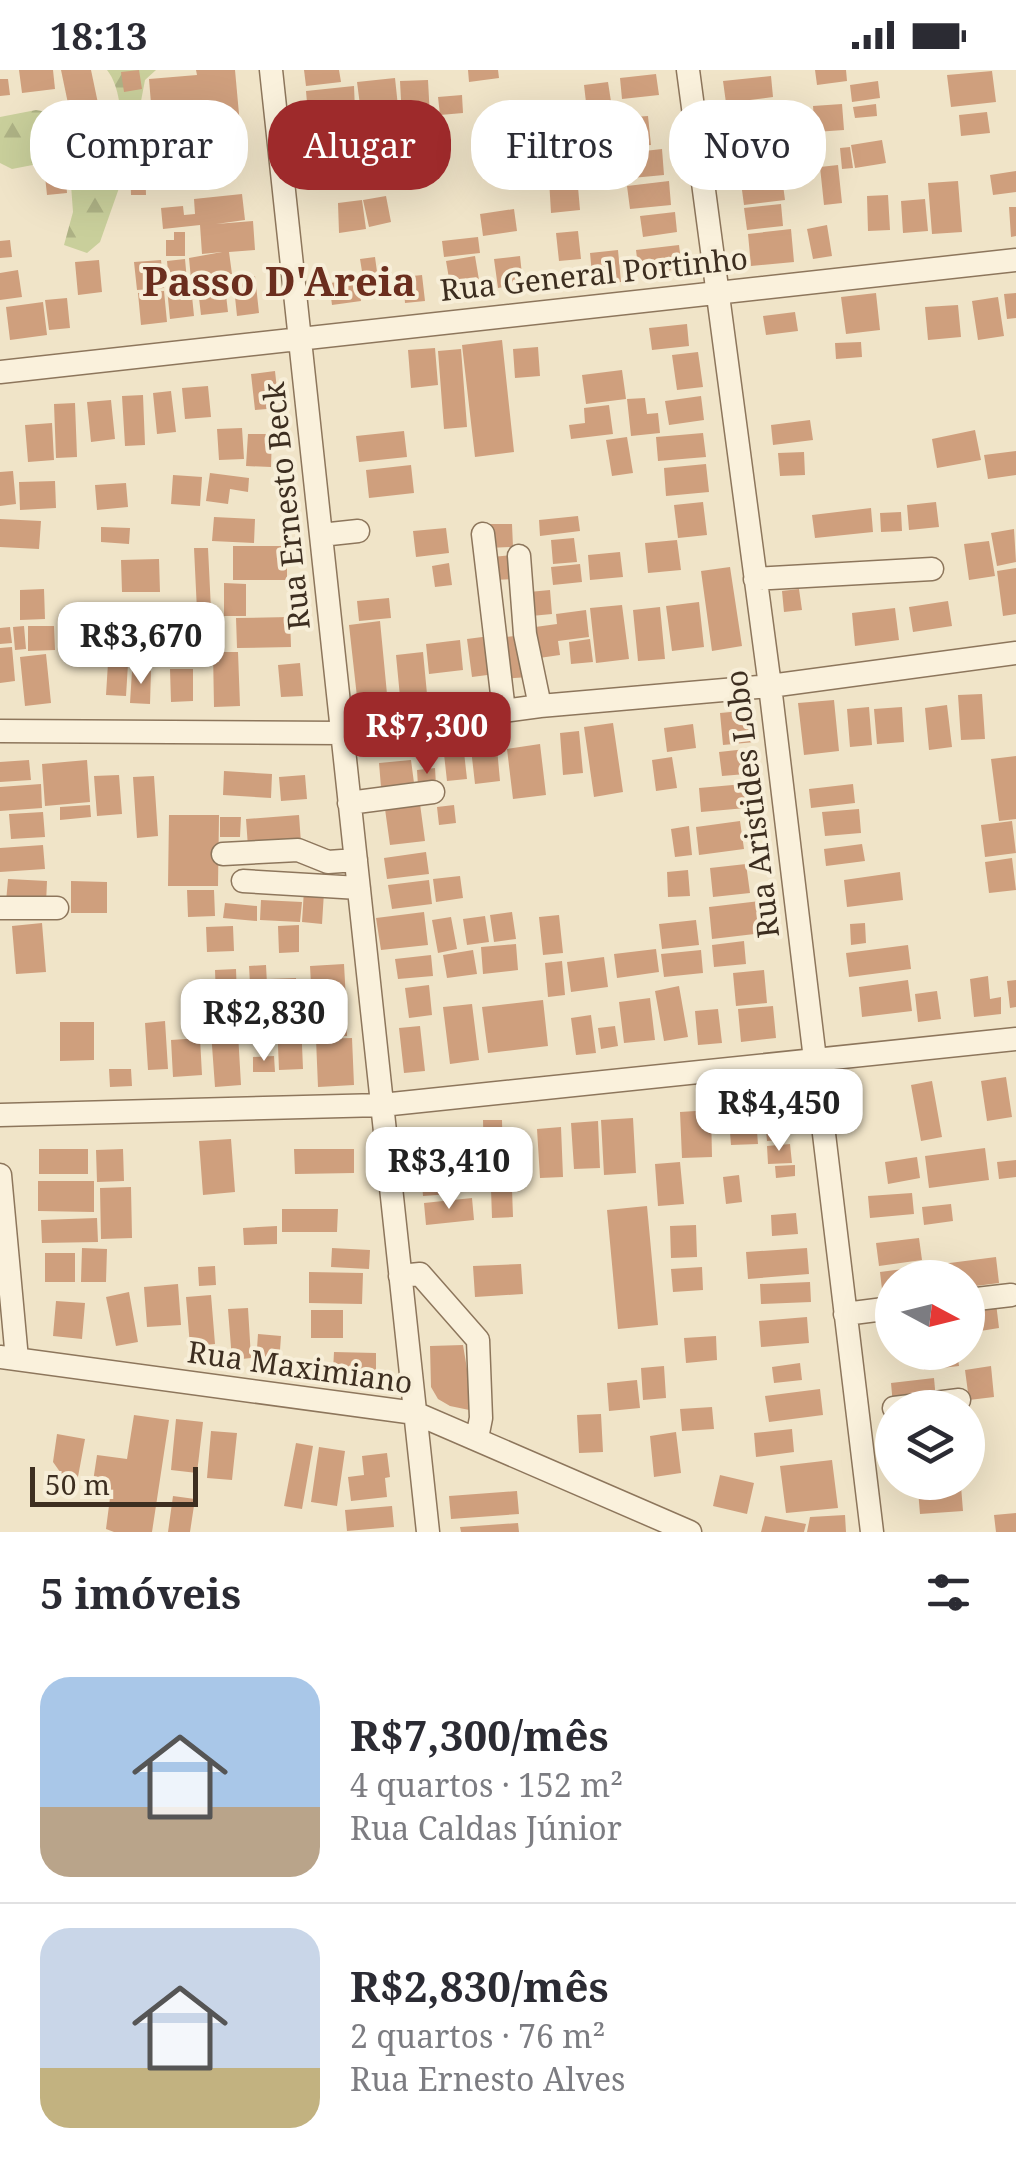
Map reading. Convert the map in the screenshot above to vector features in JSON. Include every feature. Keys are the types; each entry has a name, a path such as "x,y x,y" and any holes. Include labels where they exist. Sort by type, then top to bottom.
{"street":[{"name":"Rua Ernesto Beck","path":"271,70 428,1532"},
{"name":"Rua Aristides Lobo","path":"688,70 770,686 872,1532"},
{"name":"Rua General Portinho","path":"0,372 1016,260"},
{"path":"321,535 358,531"},
{"path":"483,534 504,710"},
{"path":"519,556 525,634 540,706"},
{"path":"756,579 932,569"},
{"path":"0,731 342,733 540,706 770,686 1016,653"},
{"path":"350,803 433,792"},
{"path":"223,854 298,850 328,862 356,860"},
{"path":"242,881 359,888"},
{"path":"0,908 57,908"},
{"path":"0,1116 382,1104 1016,1039"},
{"path":"0,1175 9,1358"},
{"path":"400,1276 420,1274 478,1340 477,1438"},
{"path":"985,1298 1010,1295"},
{"path":"845,1314 875,1310"},
{"name":"Rua Maximiano","path":"9,1358 415,1413 690,1532"},
{"path":"857,1412 875,1410"}],"green space":[{"path":"107,70 156,70 145,80 141,100 118,100"},
{"path":"30,111 30,166 12,169 0,163 0,117"},
{"path":"71,190 118,190 100,242 87,253 64,245 73,212"}],"building":[{"path":"19,70 53,70 55,89 22,93"},
{"path":"61,70 91,70 97,100 67,100"},
{"path":"139,70 142,89 124,92 121,72"},
{"path":"196,70 235,70 238,100 151,100 149,79 197,75"},
{"path":"304,70 339,70 341,82 306,86"},
{"path":"468,70 498,70 499,78 469,82"},
{"path":"815,70 846,70 847,81 817,85"},
{"path":"992,71 996,102 951,107 947,75"},
{"path":"656,74 659,95 622,99 620,78"},
{"path":"771,76 773,97 726,100 723,81"},
{"path":"395,78 397,100 359,100 357,82"},
{"path":"0,79 8,79 10,95 0,96"},
{"path":"428,80 429,100 401,100 400,81"},
{"path":"878,81 880,98 852,102 850,85"},
{"path":"608,82 611,100 586,100 584,85"},
{"path":"354,86 355,100 307,100 306,91"},
{"path":"462,95 463,113 451,114 451,100 438,97"},
{"path":"842,104 844,130 826,131 826,105"},
{"path":"876,104 877,116 855,118 853,107"},
{"path":"987,112 990,133 961,136 959,115"},
{"path":"882,140 886,163 855,168 851,145"},
{"path":"850,147 853,168 842,169 840,148"},
{"path":"662,149 664,175 649,176 649,150"},
{"path":"838,165 842,203 824,205 826,166"},
{"path":"1016,171 1016,192 993,195 990,175"},
{"path":"669,181 671,205 630,209 628,190 649,190 649,183"},
{"path":"958,181 962,232 932,234 928,183"},
{"path":"46,190 67,190 67,193 47,195"},
{"path":"131,190 146,190 146,195 131,195"},
{"path":"550,190 578,190 580,210 551,213"},
{"path":"742,190 784,190 785,200 744,205"},
{"path":"242,194 245,220 216,224 253,221 255,250 229,252 232,274 191,279 189,258 222,252 202,254 200,225 163,229 161,208 183,206 184,215 195,214 194,199"},
{"path":"888,195 890,230 868,231 867,196"},
{"path":"386,196 391,222 369,227 363,200"},
{"path":"925,199 928,231 903,233 901,201"},
{"path":"362,200 366,229 339,233 338,203"},
{"path":"781,204 783,226 747,230 744,208"},
{"path":"1009,207 1016,207 1016,236 1011,237"},
{"path":"514,209 517,231 483,236 480,214"},
{"path":"675,212 677,232 643,237 640,216"},
{"path":"827,225 832,256 813,259 807,229"},
{"path":"791,229 794,262 751,266 748,234"},
{"path":"578,231 581,259 559,261 556,233"},
{"path":"174,232 185,232 185,256 166,256 166,240 174,240"},
{"path":"478,237 480,253 444,257 442,241"},
{"path":"10,240 12,257 0,258 0,241"},
{"path":"679,245 682,269 639,274 636,250"},
{"path":"618,250 621,282 593,285 590,253"},
{"path":"475,256 481,292 452,296 446,261"},
{"path":"520,256 523,284 498,288 494,259"},
{"path":"375,257 380,294 366,296 360,259"},
{"path":"185,259 187,281 169,282 167,261"},
{"path":"99,260 102,292 78,295 75,262"},
{"path":"161,260 164,288 137,290 134,262"},
{"path":"18,270 22,297 0,300 0,273"},
{"path":"422,275 425,301 405,303 403,277"},
{"path":"255,276 259,313 237,316 233,278"},
{"path":"224,278 228,312 201,315 197,281"},
{"path":"358,280 361,301 332,305 329,283"},
{"path":"191,286 194,316 170,319 167,288"},
{"path":"164,291 167,322 141,325 138,293"},
{"path":"876,293 880,330 846,334 841,297"},
{"path":"1016,293 1016,318 1007,319 1004,294"},
{"path":"998,297 1004,336 978,340 972,301"},
{"path":"67,298 70,328 49,330 45,300"},
{"path":"43,302 47,335 10,340 6,307"},
{"path":"958,305 961,337 928,340 925,307"},
{"path":"795,312 798,331 766,335 763,316"},
{"path":"687,324 689,346 652,350 649,328"},
{"path":"502,340 514,452 475,457 462,345"},
{"path":"861,342 862,357 836,359 835,343"},
{"path":"538,347 540,376 515,378 513,349"},
{"path":"435,348 438,385 411,388 408,350"},
{"path":"461,349 467,427 444,429 438,351"},
{"path":"698,352 703,387 677,390 672,355"},
{"path":"622,370 626,399 586,404 582,375"},
{"path":"275,371 279,408 255,410 251,374"},
{"path":"208,386 211,417 185,419 182,388"},
{"path":"171,391 176,432 157,434 153,393"},
{"path":"143,395 145,445 125,446 122,396"},
{"path":"701,396 704,420 669,425 665,401"},
{"path":"645,398 647,414 658,413 660,433 631,436 627,399"},
{"path":"111,400 115,439 91,442 87,402"},
{"path":"75,403 77,457 56,458 54,404"},
{"path":"609,405 613,434 571,439 569,425 585,423 584,408"},
{"path":"810,420 813,440 773,445 771,425"},
{"path":"52,423 54,460 28,462 25,425"},
{"path":"242,428 244,459 219,460 217,429"},
{"path":"975,430 981,460 937,468 932,439"},
{"path":"404,431 407,457 359,462 356,436"},
{"path":"703,433 706,457 658,461 656,437"},
{"path":"248,434 272,434 271,467 246,466"},
{"path":"627,437 633,473 612,476 606,440"},
{"path":"1016,451 1016,475 988,479 984,455"},
{"path":"804,452 805,475 780,476 778,453"},
{"path":"706,464 709,492 666,496 664,468"},
{"path":"411,465 414,493 369,498 366,470"},
{"path":"13,471 16,504 0,506 0,472"},
{"path":"210,473 249,478 248,492 230,489 228,504 206,501"},
{"path":"173,475 202,477 200,506 171,504"},
{"path":"55,481 56,508 20,510 19,482"},
{"path":"126,483 128,507 97,510 95,485"},
{"path":"703,502 707,535 678,538 674,505"},
{"path":"936,502 939,527 909,530 907,505"},
{"path":"871,508 873,532 815,538 812,515"},
{"path":"901,512 902,531 881,532 880,513"},
{"path":"578,516 580,531 540,536 539,520"},
{"path":"214,517 255,519 254,543 212,541"},
{"path":"0,519 41,521 39,549 0,547"},
{"path":"487,524 512,524 513,547 487,548"},
{"path":"101,527 130,528 129,544 101,542"},
{"path":"446,528 449,553 416,557 413,531"},
{"path":"1014,529 1016,562 997,566 991,533"},
{"path":"574,538 577,562 553,564 551,540"},
{"path":"677,540 681,570 648,573 645,543"},
{"path":"989,541 995,576 969,580 964,544"},
{"path":"233,546 287,546 287,580 233,580"},
{"path":"194,548 208,548 211,610 197,611"},
{"path":"620,552 623,577 590,580 588,555"},
{"path":"513,555 514,579 493,580 492,557"},
{"path":"159,559 160,592 122,592 121,560"},
{"path":"449,563 452,585 435,587 432,566"},
{"path":"580,564 582,582 553,585 551,567"},
{"path":"730,567 742,646 712,651 701,571"},
{"path":"1016,568 1016,614 1003,616 997,571"},
{"path":"224,583 246,584 246,616 224,616"},
{"path":"44,589 45,619 20,620 20,590"},
{"path":"799,589 802,610 784,612 782,591"},
{"path":"550,590 552,614 531,616 529,592"},
{"path":"389,598 391,618 359,621 357,601"},
{"path":"948,601 952,626 913,632 909,607"},
{"path":"699,602 704,647 672,651 666,606"},
{"path":"622,605 629,659 596,663 590,608"},
{"path":"660,607 665,659 638,661 633,610"},
{"path":"895,608 899,640 855,646 852,613"},
{"path":"586,610 589,637 558,641 560,655 532,659 528,628 557,624 556,614"},
{"path":"290,617 291,647 237,648 236,618"},
{"path":"143,619 145,646 126,647 125,620"},
{"path":"380,621 387,694 357,697 349,625"},
{"path":"195,624 198,661 170,663 166,626"},
{"path":"24,626 26,649 15,650 13,627"},
{"path":"28,626 54,626 55,650 28,651"},
{"path":"10,627 12,643 0,644 0,628"},
{"path":"524,635 528,677 501,679 498,638"},
{"path":"490,636 495,674 472,677 467,639"},
{"path":"590,639 593,662 571,664 569,642"},
{"path":"460,640 463,670 429,674 426,644"},
{"path":"12,647 15,681 0,683 0,648"},
{"path":"213,652 238,652 240,706 214,707"},
{"path":"423,652 427,694 400,697 396,655"},
{"path":"46,654 51,703 25,706 20,657"},
{"path":"108,663 128,664 126,696 106,695"},
{"path":"300,663 303,696 281,697 278,665"},
{"path":"170,669 193,669 193,701 171,702"},
{"path":"132,671 151,671 150,704 130,703"},
{"path":"982,694 985,739 961,740 958,695"},
{"path":"834,700 839,751 804,755 798,703"},
{"path":"947,705 952,747 929,750 925,708"},
{"path":"869,707 872,745 850,747 847,709"},
{"path":"902,707 904,742 877,744 874,709"},
{"path":"752,710 755,742 723,745 720,713"},
{"path":"613,723 623,792 594,797 584,727"},
{"path":"693,724 696,748 667,752 664,728"},
{"path":"579,731 583,773 563,775 560,733"},
{"path":"496,737 500,781 475,784 470,740"},
{"path":"540,744 546,795 513,799 507,749"},
{"path":"755,748 758,773 722,776 719,752"},
{"path":"464,752 467,779 447,781 444,754"},
{"path":"1016,756 1016,819 999,821 991,759"},
{"path":"672,757 677,788 656,791 652,760"},
{"path":"29,760 31,780 0,782 0,762"},
{"path":"87,760 90,802 45,806 42,764"},
{"path":"411,760 414,783 381,787 379,763"},
{"path":"435,768 436,785 418,786 417,770"},
{"path":"224,771 272,774 271,798 223,795"},
{"path":"119,775 122,814 97,816 94,776"},
{"path":"305,775 307,799 281,801 279,777"},
{"path":"154,776 158,836 137,838 133,777"},
{"path":"41,784 42,808 0,811 0,787"},
{"path":"744,784 746,808 701,812 699,788"},
{"path":"853,784 855,803 811,808 809,789"},
{"path":"420,804 425,841 390,845 385,809"},
{"path":"90,805 91,817 60,820 60,807"},
{"path":"454,805 456,823 439,825 437,807"},
{"path":"859,809 861,833 825,836 822,812"},
{"path":"43,812 45,837 11,839 9,814"},
{"path":"169,815 219,815 218,886 168,886"},
{"path":"299,815 301,843 248,847 246,819"},
{"path":"220,817 241,817 240,837 220,837"},
{"path":"740,821 744,849 699,855 696,827"},
{"path":"1012,821 1016,853 985,857 981,825"},
{"path":"689,826 692,855 675,857 671,829"},
{"path":"862,844 865,861 826,866 824,849"},
{"path":"43,845 45,869 0,872 0,848"},
{"path":"426,852 429,874 387,879 384,858"},
{"path":"1012,858 1016,890 989,893 985,862"},
{"path":"746,864 750,893 713,897 710,868"},
{"path":"688,870 690,896 668,897 667,872"},
{"path":"900,872 903,900 847,907 844,880"},
{"path":"460,876 463,898 436,902 433,879"},
{"path":"8,879 47,881 46,904 6,902"},
{"path":"429,880 432,904 392,909 388,885"},
{"path":"71,881 107,882 107,913 71,913"},
{"path":"187,890 214,890 215,916 188,917"},
{"path":"304,890 324,892 322,924 302,922"},
{"path":"261,900 302,902 300,922 260,920"},
{"path":"760,901 763,933 712,939 709,907"},
{"path":"225,903 257,906 257,921 223,918"},
{"path":"424,912 428,945 381,950 376,918"},
{"path":"512,912 516,939 494,942 490,915"},
{"path":"559,915 563,953 543,955 539,917"},
{"path":"485,916 489,942 467,945 463,919"},
{"path":"451,917 457,949 438,953 432,920"},
{"path":"696,920 699,945 662,949 659,924"},
{"path":"42,923 46,972 16,974 12,926"},
{"path":"865,923 866,943 851,945 850,924"},
{"path":"299,925 299,952 279,953 278,926"},
{"path":"233,926 234,951 207,952 206,927"},
{"path":"744,941 746,964 714,967 712,945"},
{"path":"516,944 518,970 483,974 481,947"},
{"path":"908,945 911,969 849,977 846,953"},
{"path":"656,949 659,972 617,978 614,954"},
{"path":"473,950 477,974 447,978 443,955"},
{"path":"701,950 703,973 664,977 661,954"},
{"path":"431,955 433,976 398,979 395,959"},
{"path":"604,957 608,987 571,992 567,962"},
{"path":"562,961 565,995 548,997 545,963"},
{"path":"344,964 346,1000 312,1002 310,966"},
{"path":"266,965 267,984 250,984 249,966"},
{"path":"236,969 237,997 216,998 215,970"},
{"path":"764,970 767,1003 736,1006 733,973"},
{"path":"988,976 990,999 1001,997 1001,1014 974,1017 970,979"},
{"path":"296,978 297,1012 271,1013 270,979"},
{"path":"908,980 912,1011 862,1017 859,987"},
{"path":"1016,980 1016,1007 1010,1008 1007,981"},
{"path":"429,985 432,1015 409,1018 405,988"},
{"path":"679,986 688,1037 664,1041 655,991"},
{"path":"937,991 941,1019 918,1022 915,994"},
{"path":"650,998 655,1040 624,1043 619,1002"},
{"path":"543,1000 548,1046 488,1053 482,1007"},
{"path":"472,1004 479,1060 450,1064 443,1007"},
{"path":"346,1005 347,1036 316,1037 315,1007"},
{"path":"773,1006 776,1038 741,1042 738,1009"},
{"path":"718,1009 722,1043 698,1045 695,1011"},
{"path":"591,1015 596,1053 576,1055 571,1018"},
{"path":"237,1016 241,1085 215,1087 210,1018"},
{"path":"165,1021 168,1069 148,1070 145,1023"},
{"path":"301,1021 303,1069 279,1070 277,1022"},
{"path":"60,1022 94,1022 94,1060 60,1061"},
{"path":"420,1026 425,1071 404,1073 399,1028"},
{"path":"615,1026 618,1046 601,1049 598,1028"},
{"path":"200,1038 202,1075 173,1077 171,1040"},
{"path":"352,1038 354,1085 318,1087 316,1039"},
{"path":"274,1056 275,1072 253,1072 253,1057"},
{"path":"109,1069 131,1069 132,1086 110,1087"},
{"path":"1006,1077 1012,1117 987,1121 981,1081"},
{"path":"932,1081 942,1137 921,1141 911,1085"},
{"path":"754,1093 758,1144 731,1145 727,1095"},
{"path":"790,1101 791,1124 766,1126 765,1102"},
{"path":"711,1110 712,1157 682,1158 680,1112"},
{"path":"633,1118 636,1173 604,1175 601,1120"},
{"path":"483,1120 502,1120 503,1158 484,1159"},
{"path":"598,1121 600,1168 574,1169 571,1123"},
{"path":"561,1127 563,1177 540,1178 537,1129"},
{"path":"781,1128 782,1140 767,1141 766,1130"},
{"path":"472,1132 475,1157 419,1164 416,1138"},
{"path":"231,1139 235,1192 203,1195 199,1141"},
{"path":"790,1144 792,1163 768,1164 767,1146"},
{"path":"529,1145 531,1162 510,1164 508,1146"},
{"path":"985,1148 989,1180 929,1188 925,1156"},
{"path":"39,1149 88,1149 88,1174 39,1174"},
{"path":"123,1149 124,1181 97,1182 96,1150"},
{"path":"294,1149 354,1149 354,1173 295,1174"},
{"path":"917,1157 920,1178 888,1184 885,1162"},
{"path":"1016,1160 1016,1177 999,1179 997,1162"},
{"path":"680,1162 684,1204 658,1206 655,1164"},
{"path":"795,1165 795,1176 776,1178 775,1166"},
{"path":"449,1166 450,1194 423,1196 421,1168"},
{"path":"739,1175 742,1202 726,1204 723,1177"},
{"path":"38,1181 94,1181 94,1212 38,1211"},
{"path":"131,1187 132,1238 101,1239 100,1188"},
{"path":"491,1189 512,1189 513,1217 492,1218"},
{"path":"912,1193 914,1214 870,1218 868,1196"},
{"path":"472,1198 474,1220 426,1225 424,1203"},
{"path":"951,1204 953,1221 924,1225 922,1207"},
{"path":"647,1206 658,1325 618,1329 607,1210"},
{"path":"282,1209 338,1209 337,1232 282,1232"},
{"path":"796,1213 798,1234 772,1236 771,1215"},
{"path":"97,1218 98,1242 42,1243 41,1220"},
{"path":"696,1225 697,1257 671,1258 670,1226"},
{"path":"277,1226 277,1244 244,1245 243,1228"},
{"path":"919,1238 922,1260 878,1260 876,1243"},
{"path":"82,1248 107,1249 106,1282 81,1282"},
{"path":"332,1248 370,1250 369,1269 331,1267"},
{"path":"807,1248 809,1274 748,1279 746,1252"},
{"path":"45,1253 75,1253 75,1282 45,1282"},
{"path":"996,1257 999,1283 985,1285 985,1260 973,1260"},
{"path":"521,1264 523,1294 475,1297 473,1266"},
{"path":"215,1266 216,1285 199,1286 198,1267"},
{"path":"702,1267 703,1290 673,1292 671,1269"},
{"path":"309,1272 363,1273 362,1304 309,1303"},
{"path":"810,1282 811,1302 761,1304 760,1284"},
{"path":"178,1284 181,1325 147,1327 144,1287"},
{"path":"129,1292 138,1342 116,1346 106,1297"},
{"path":"211,1295 215,1344 190,1346 186,1297"},
{"path":"56,1301 85,1303 82,1339 53,1336"},
{"path":"996,1303 999,1328 985,1330 985,1305"},
{"path":"248,1308 251,1358 232,1360 228,1309"},
{"path":"311,1310 343,1310 343,1338 311,1338"},
{"path":"807,1317 809,1343 761,1347 759,1321"},
{"path":"258,1334 281,1336 279,1364 256,1363"},
{"path":"716,1336 717,1360 686,1363 684,1338"},
{"path":"463,1345 474,1411 450,1406 438,1399 431,1387 430,1346"},
{"path":"334,1352 376,1353 376,1372 333,1371"},
{"path":"800,1363 802,1380 774,1383 772,1367"},
{"path":"664,1366 666,1398 643,1400 641,1368"},
{"path":"991,1366 994,1397 985,1398 985,1390 968,1390 965,1370 985,1370"},
{"path":"934,1378 935,1390 892,1390 891,1383"},
{"path":"637,1380 640,1408 609,1411 607,1383"},
{"path":"820,1389 823,1415 769,1422 765,1396"},
{"path":"712,1407 714,1429 682,1431 680,1409"},
{"path":"601,1414 603,1452 579,1453 577,1415"},
{"path":"134,1415 169,1420 152,1532 114,1532 106,1529 110,1498 91,1495 97,1455 127,1459"},
{"path":"176,1419 203,1422 197,1473 171,1470"},
{"path":"792,1429 794,1452 756,1457 754,1433"},
{"path":"211,1431 237,1433 232,1480 207,1478"},
{"path":"676,1432 681,1473 654,1477 650,1436"},
{"path":"57,1434 85,1439 75,1493 53,1462"},
{"path":"296,1443 313,1446 302,1509 284,1506"},
{"path":"319,1447 345,1451 337,1506 311,1502"},
{"path":"387,1453 387,1497 351,1501 348,1477 364,1475 362,1456"},
{"path":"832,1460 838,1508 786,1513 780,1466"},
{"path":"720,1475 754,1483 747,1514 713,1506"},
{"path":"517,1491 519,1514 451,1519 449,1496"},
{"path":"173,1496 195,1499 190,1532 168,1532"},
{"path":"919,1500 962,1500 963,1511 920,1514"},
{"path":"392,1506 394,1527 347,1531 345,1510"},
{"path":"1016,1513 1016,1532 996,1532 994,1515"},
{"path":"845,1515 846,1532 807,1532 810,1517"},
{"path":"765,1516 806,1524 804,1532 761,1532"},
{"path":"518,1523 519,1532 461,1532 460,1527"}],"district":[{"name":"Passo D'Areia","path":"279,282"}]}
